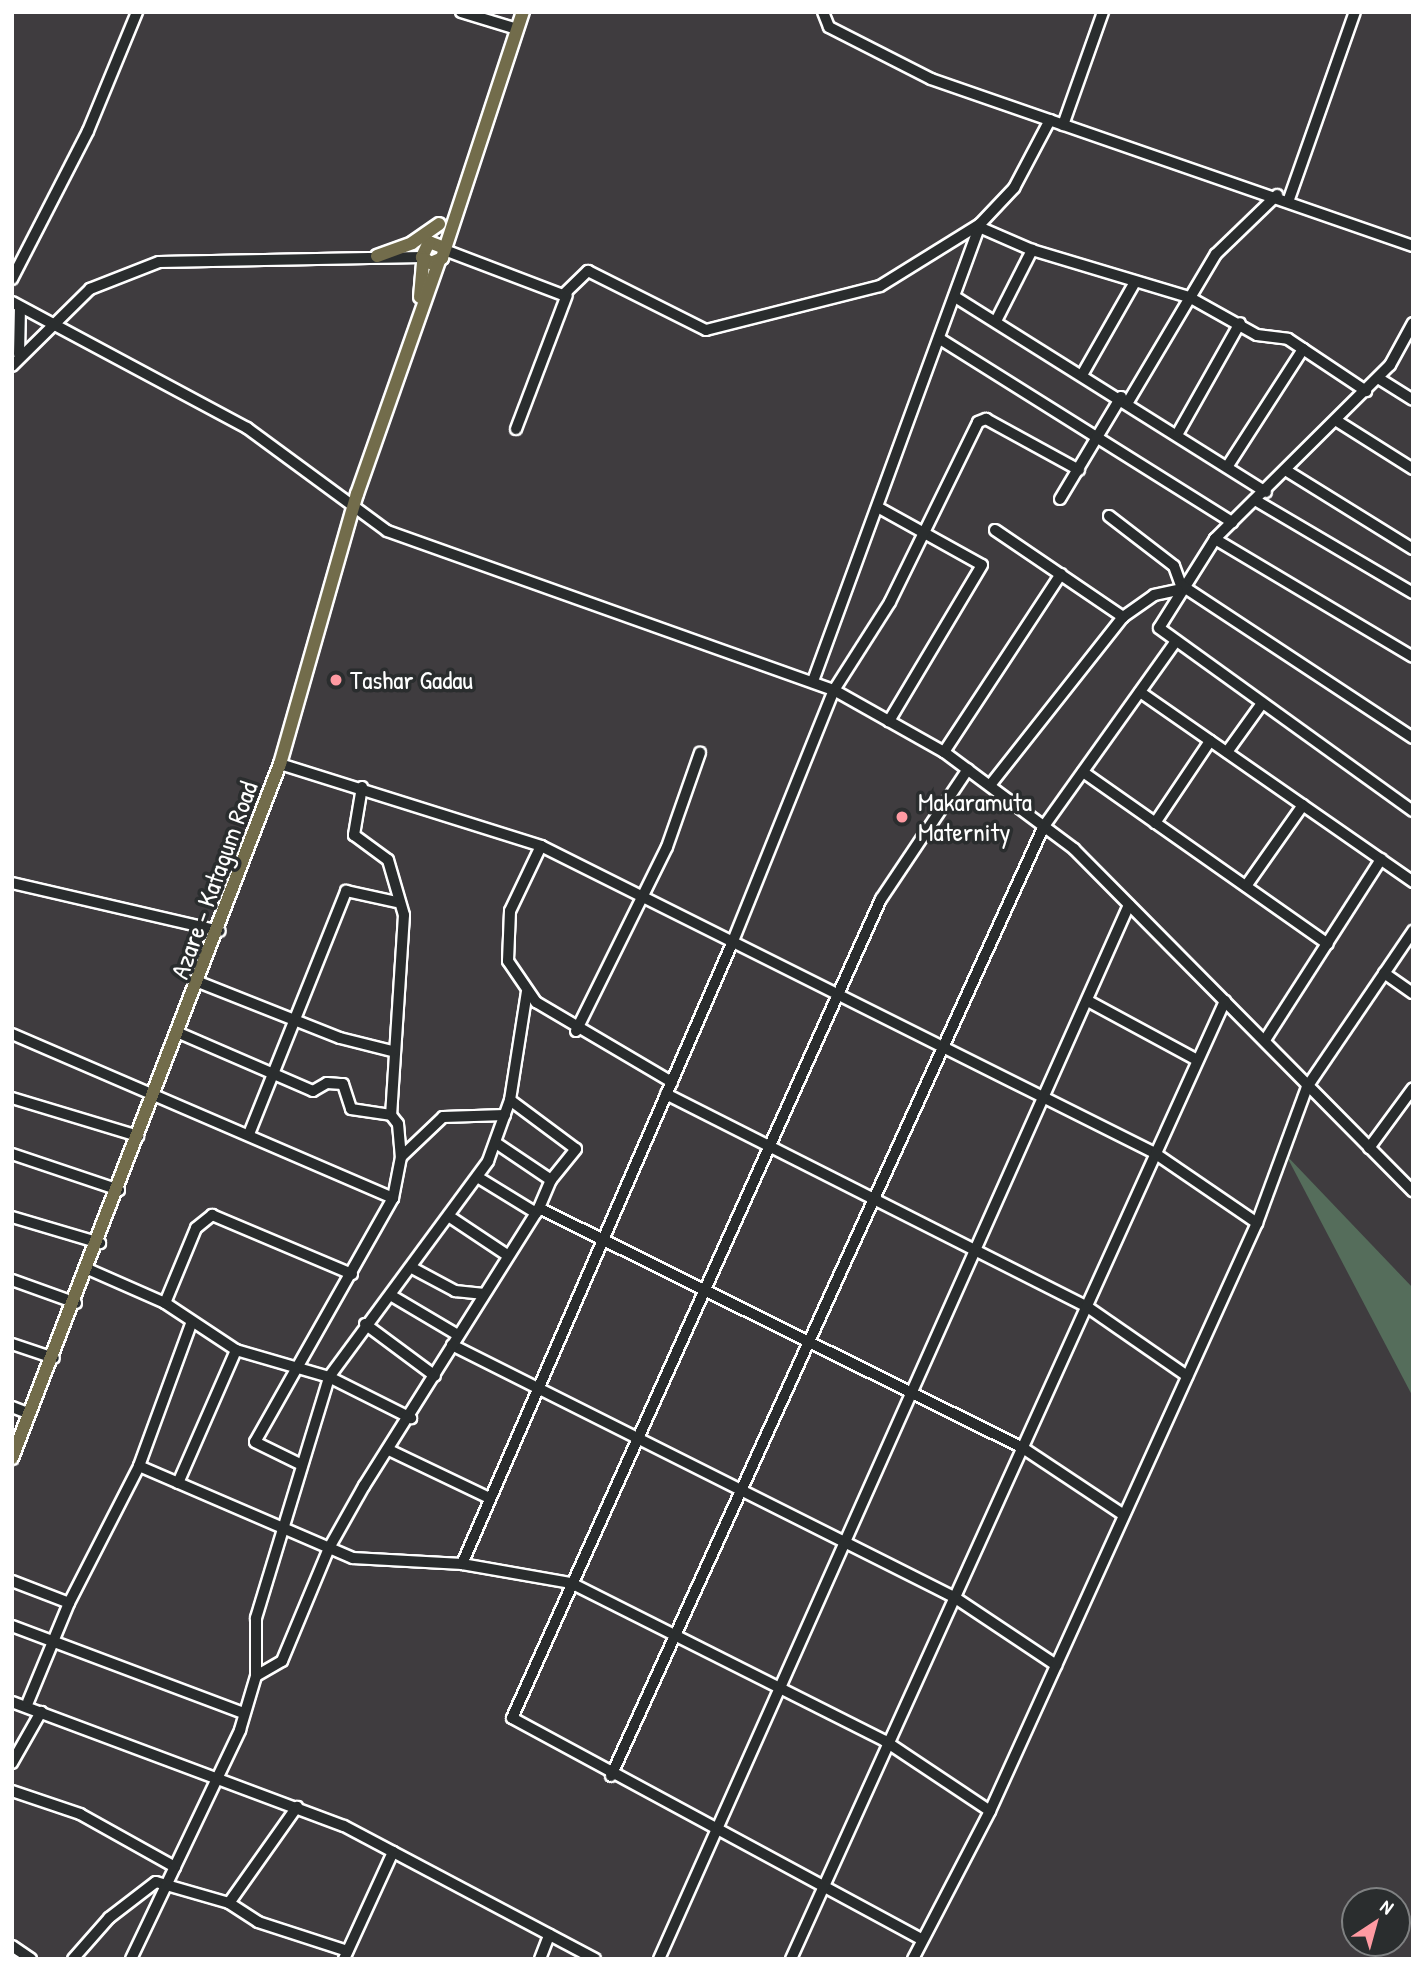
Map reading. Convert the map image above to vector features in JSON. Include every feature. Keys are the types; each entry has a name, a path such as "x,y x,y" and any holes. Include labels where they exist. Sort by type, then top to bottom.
{"main road":[{"name":"Azare - Katagum Road","path":"14,1450 90,1269 138,1136 201,982 281,764 354,509 421,306 441,254 457,197 523,12"},
{"name":"Azare - Katagum Road","path":"421,306 423,258 439,224 457,197"},
{"path":"377,256 412,243 439,224"},
{"path":"429,242 441,254"},
{"path":"423,258 441,254"}],"street":[{"path":"12,279 88,131 137,12"},
{"path":"461,12 517,29"},
{"path":"823,12 829,27 931,79 1289,199 1413,246"},
{"path":"1063,125 1103,12"},
{"path":"1289,199 1355,12"},
{"path":"516,429 567,295 580,273 589,271 692,327 744,325 880,286 980,225 1014,188 1050,120"},
{"path":"1060,499 1216,254 1277,195"},
{"path":"980,225 1032,250 1189,297 1240,323 1303,349 1366,391"},
{"path":"813,681 881,509 980,225"},
{"path":"996,321 1032,250"},
{"path":"441,254 567,295"},
{"path":"12,366 19,354 90,289 159,262 377,256 423,258"},
{"path":"1082,375 1135,282"},
{"path":"955,297 1229,464 1266,492"},
{"path":"16,305 247,428 354,509 404,539 813,681 944,752 991,784 1044,826 1129,905 1413,1191"},
{"path":"16,305 19,354"},
{"path":"1178,433 1240,323"},
{"path":"1413,323 1378,378 1266,492 1215,539 1179,587 1159,628 1174,644 1260,706 1413,811"},
{"path":"940,339 1101,435 1232,522"},
{"path":"1229,464 1303,349"},
{"path":"1378,378 1413,400"},
{"path":"462,1564 536,1385 733,941 834,690 924,533 982,419 1079,470"},
{"path":"1337,421 1413,469"},
{"path":"1287,471 1413,549"},
{"path":"1255,500 1413,593"},
{"path":"881,509 982,565 889,721"},
{"path":"1109,516 1174,566 1179,587 1413,738"},
{"path":"995,530 1123,617"},
{"path":"1215,539 1413,657"},
{"path":"944,752 1061,573"},
{"path":"991,784 1123,617 1154,595 1179,587"},
{"path":"611,1776 940,1045 1044,826 1174,644"},
{"path":"1140,692 1413,882"},
{"path":"1227,752 1260,706"},
{"path":"1155,823 1210,741"},
{"path":"576,1031 639,894 667,847 700,753"},
{"path":"281,764 541,846 1153,1152 1257,1223"},
{"path":"921,1939 611,1776 512,1718 767,1145 881,899 968,769"},
{"path":"1083,772 1328,944"},
{"path":"300,1464 255,1442 294,1368 352,1274 393,1198 401,1157 398,1124 391,1115 392,1051 404,915 397,902 388,860 354,835 362,788"},
{"path":"1246,886 1303,805"},
{"path":"541,846 504,938 508,961 527,992 576,1031 672,1082"},
{"path":"1265,1040 1381,859"},
{"path":"12,883 220,931"},
{"path":"249,1134 346,891 397,902"},
{"path":"659,1959 979,1252 1129,905"},
{"path":"913,1959 921,1939 990,1811 1257,1223 1307,1087 1413,931"},
{"path":"1384,972 1413,993"},
{"path":"201,982 295,1020 392,1051"},
{"path":"131,1959 217,1776 256,1676 256,1618 300,1464 329,1377 365,1324 414,1269 479,1178 496,1143 510,1100 527,992"},
{"path":"1088,1001 1197,1060"},
{"path":"791,1959 885,1741 1023,1448 1153,1152 1225,1001"},
{"path":"179,1033 313,1091 327,1083 343,1084 351,1109 391,1115"},
{"path":"12,1034 249,1134 314,1169 393,1198"},
{"path":"1369,1148 1413,1088"},
{"path":"666,1094 1086,1306 1187,1376"},
{"path":"12,1098 138,1136"},
{"path":"256,1676 282,1661 330,1548 411,1418 482,1294 538,1211 551,1180 576,1149 510,1100"},
{"path":"401,1157 443,1117 505,1115"},
{"path":"496,1143 551,1180"},
{"path":"12,1154 119,1190"},
{"path":"479,1178 538,1211 1023,1448 1124,1515"},
{"path":"165,1303 196,1228 212,1215 352,1274"},
{"path":"12,1217 100,1243"},
{"path":"450,1217 508,1255"},
{"path":"90,1269 165,1303 191,1324 236,1350 329,1377 411,1418"},
{"path":"414,1269 455,1291 482,1294"},
{"path":"12,1280 76,1303"},
{"path":"392,1296 455,1340 536,1385 954,1597 1056,1665"},
{"path":"28,1702 69,1602 139,1466 191,1324"},
{"path":"365,1324 435,1376"},
{"path":"12,1344 54,1358"},
{"path":"178,1483 236,1350"},
{"path":"12,1407 30,1414"},
{"path":"391,1451 489,1498"},
{"path":"139,1466 330,1548 368,1561 462,1564 571,1583 885,1741 990,1811"},
{"path":"12,1581 69,1602"},
{"path":"12,1626 241,1712"},
{"path":"12,1700 28,1702 68,1720 297,1807 393,1852 595,1959"},
{"path":"12,1700 68,1720"},
{"path":"12,1763 41,1712"},
{"path":"12,1791 89,1818 175,1867"},
{"path":"229,1903 297,1807"},
{"path":"73,1959 150,1883 229,1903 258,1922 345,1955 393,1852"},
{"path":"540,1959 549,1935"},
{"path":"12,1946 31,1959"}],"green space":[{"path":"1286,1155 1413,1288 1413,1397"}],"place":[{"name":"Tashar Gadau","path":"336,680"},
{"name":"Makaramuta Maternity","path":"902,817"}]}
